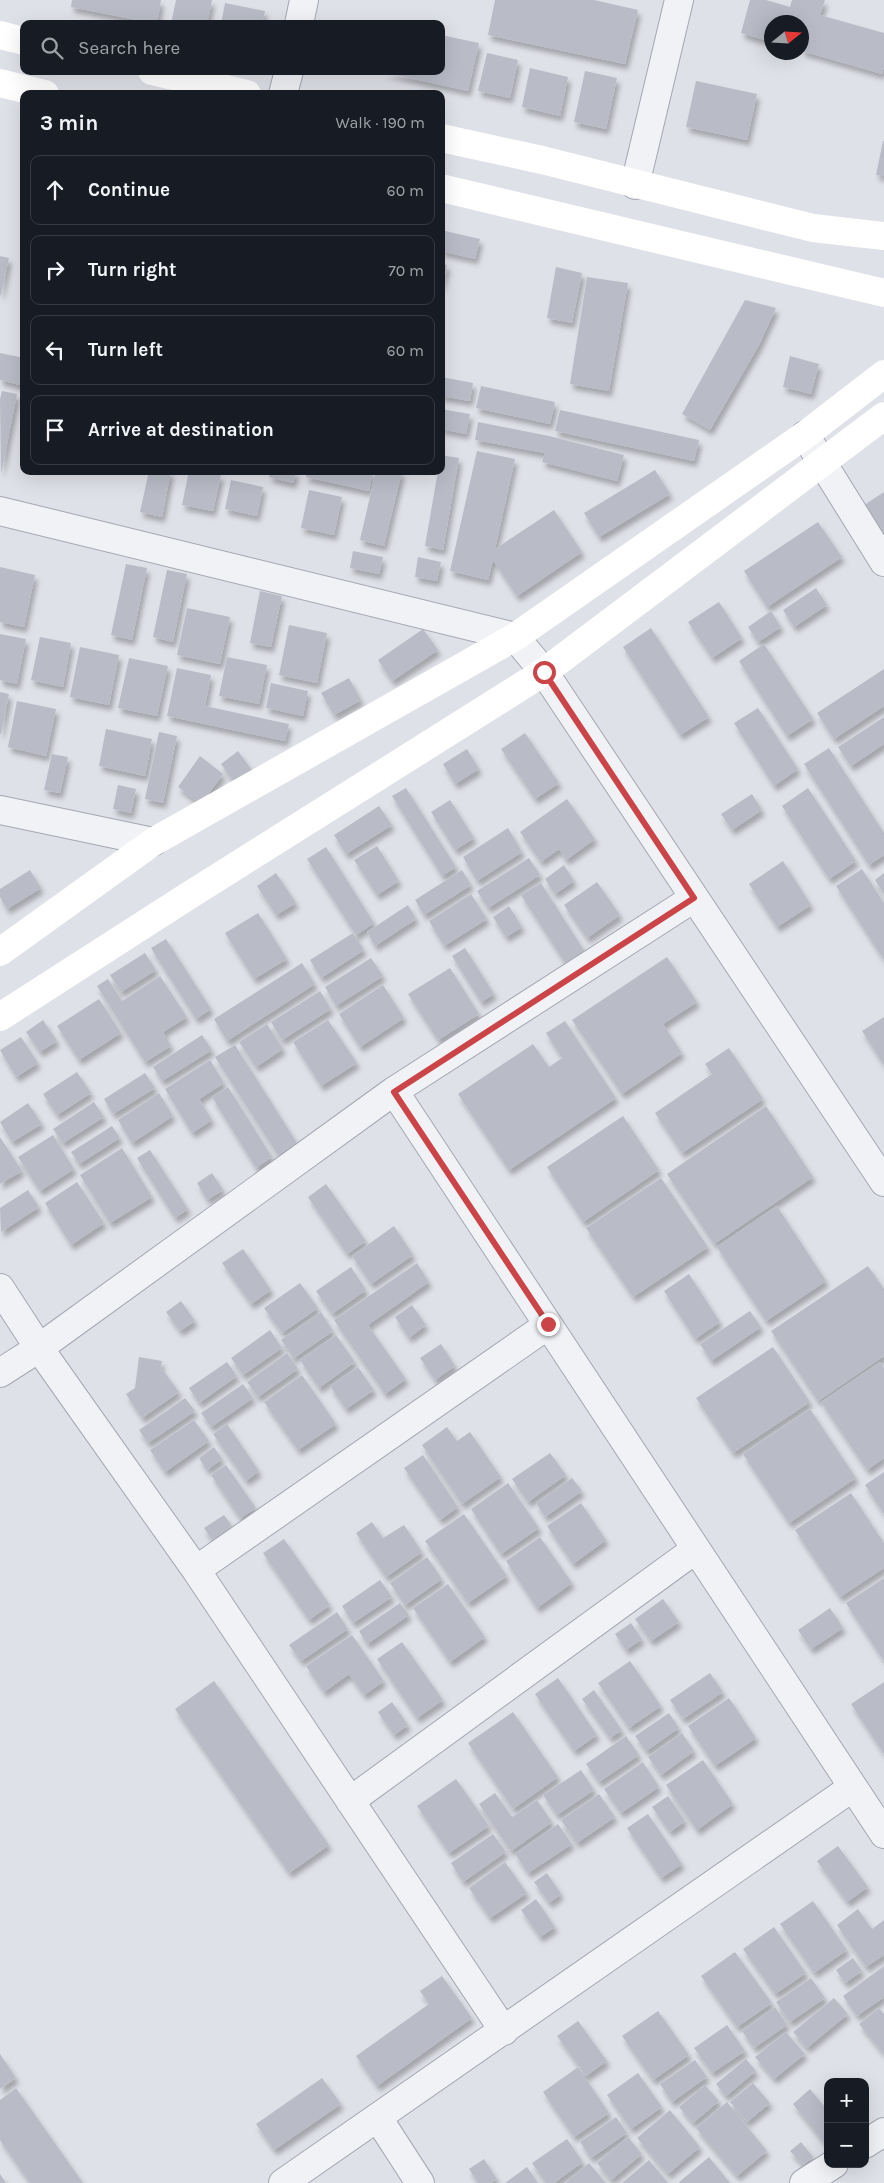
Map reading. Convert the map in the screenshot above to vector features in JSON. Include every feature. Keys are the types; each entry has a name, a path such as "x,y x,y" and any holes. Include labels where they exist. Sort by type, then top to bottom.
{"main road":[{"path":"0,35 20,40"},
{"path":"169,75 230,90"},
{"path":"0,83 29,90"},
{"path":"445,139 542,160 813,228 884,236"},
{"path":"445,189 882,299"},
{"path":"0,952 153,842 515,637 805,435 884,374"},
{"path":"0,1017 544,672 884,416"}],"street":[{"path":"300,20 304,0"},
{"path":"636,185 679,0"},
{"path":"285,90 287,75"},
{"path":"805,435 884,562"},
{"path":"0,511 515,637 544,672 884,1182"},
{"path":"0,810 153,842"},
{"path":"0,1373 39,1348 394,1092 694,898"},
{"path":"394,1092 884,1834"},
{"path":"0,1288 39,1348 196,1570 504,2031"},
{"path":"196,1570 548,1324"},
{"path":"350,1801 696,1549"},
{"path":"283,2183 853,1787"},
{"path":"378,2118 420,2183"},
{"path":"869,2141 884,2132"},
{"path":"804,2183 828,2168"}],"building":[{"path":"72,0 161,0 158,20 137,20 71,7"},
{"path":"176,0 212,0 208,20 172,20"},
{"path":"495,0 594,0 638,10 625,64 488,35"},
{"path":"750,0 766,0 790,7 792,0 825,0 820,15 884,33 884,66 882,74 809,53 809,15 764,15 764,40 741,33"},
{"path":"225,3 265,11 263,20 222,20"},
{"path":"445,36 479,43 468,91 396,75 445,75"},
{"path":"487,53 518,60 510,98 478,91"},
{"path":"530,68 568,77 560,116 522,107"},
{"path":"585,71 617,78 606,129 574,122"},
{"path":"696,81 757,94 747,140 686,127"},
{"path":"884,141 884,176 876,175"},
{"path":"445,231 480,239 475,259 445,252"},
{"path":"0,256 9,258 1,295 0,295"},
{"path":"556,267 582,273 572,323 547,318"},
{"path":"587,277 628,283 609,391 570,384"},
{"path":"745,300 776,308 759,345 710,430 682,414"},
{"path":"0,353 20,357 20,385 0,380"},
{"path":"790,356 819,364 811,394 783,387"},
{"path":"445,378 473,383 470,401 445,397"},
{"path":"481,386 555,402 550,424 476,408"},
{"path":"2,391 17,394 1,474 0,399"},
{"path":"445,410 470,414 466,434 445,430"},
{"path":"560,410 699,440 694,461 555,431"},
{"path":"478,422 549,436 624,455 617,481 542,462 545,453 475,440"},
{"path":"477,451 515,459 495,549 554,510 582,552 517,596 493,560 488,580 450,571"},
{"path":"445,456 459,458 443,550 425,546 437,475 445,475"},
{"path":"655,470 670,494 599,537 584,513"},
{"path":"148,475 170,475 162,517 140,512"},
{"path":"188,475 221,475 213,511 182,505"},
{"path":"270,475 295,475 293,483 269,477"},
{"path":"306,475 372,475 369,491 306,477"},
{"path":"375,475 401,475 384,546 360,540"},
{"path":"231,480 263,487 257,516 225,509"},
{"path":"309,490 342,497 334,535 301,528"},
{"path":"884,492 884,540 864,505"},
{"path":"818,522 842,557 767,607 744,571"},
{"path":"353,551 383,557 379,574 350,568"},
{"path":"418,557 441,562 437,581 415,577"},
{"path":"126,564 147,568 132,640 111,635"},
{"path":"0,567 35,575 24,627 0,622"},
{"path":"167,570 187,574 173,642 153,637"},
{"path":"816,588 827,605 794,627 783,610"},
{"path":"260,591 282,596 271,647 250,643"},
{"path":"719,602 742,638 712,658 688,622"},
{"path":"187,608 230,617 220,664 177,655"},
{"path":"771,611 781,627 758,642 748,627"},
{"path":"289,625 327,633 317,683 279,675"},
{"path":"651,628 709,717 680,735 623,647"},
{"path":"423,629 438,650 392,681 378,660"},
{"path":"0,634 26,639 17,684 0,680"},
{"path":"40,637 71,643 63,687 31,680"},
{"path":"764,644 813,719 787,736 739,661"},
{"path":"80,647 119,655 109,705 70,697"},
{"path":"227,657 267,665 259,704 219,696"},
{"path":"129,658 168,666 157,716 118,708"},
{"path":"177,668 211,675 205,706 289,724 285,741 167,716"},
{"path":"884,669 884,706 834,739 817,713"},
{"path":"349,678 361,700 334,715 321,693"},
{"path":"271,683 308,691 303,716 266,708"},
{"path":"0,692 9,694 1,734 0,734"},
{"path":"17,701 56,709 46,756 8,747"},
{"path":"758,708 798,769 774,786 734,723"},
{"path":"884,717 884,744 851,766 838,747"},
{"path":"106,729 152,739 145,776 99,766"},
{"path":"159,732 177,736 163,803 145,799"},
{"path":"525,733 559,783 535,799 501,749"},
{"path":"829,748 884,833 884,855 869,865 804,764"},
{"path":"467,749 479,769 455,784 443,764"},
{"path":"238,751 254,773 237,786 221,764"},
{"path":"52,754 68,757 60,793 44,790"},
{"path":"200,756 223,774 201,804 178,787"},
{"path":"118,785 136,789 131,813 113,809"},
{"path":"406,788 456,867 442,876 392,796"},
{"path":"808,788 856,861 829,879 782,806"},
{"path":"752,794 762,810 732,830 721,814"},
{"path":"567,799 595,839 566,860 559,849 541,862 520,832"},
{"path":"450,800 474,838 455,850 431,812"},
{"path":"379,806 392,825 346,854 334,835"},
{"path":"508,828 522,852 477,881 463,857"},
{"path":"377,846 399,881 377,895 354,860"},
{"path":"326,847 374,923 356,935 307,859"},
{"path":"529,858 540,875 488,908 477,891"},
{"path":"783,861 811,905 777,927 749,884"},
{"path":"564,865 574,881 555,894 545,879"},
{"path":"862,869 884,903 884,960 836,886"},
{"path":"30,870 41,888 7,909 0,897 0,889"},
{"path":"462,870 471,885 424,915 415,900"},
{"path":"276,873 296,903 276,915 257,886"},
{"path":"884,873 884,894 875,880"},
{"path":"597,882 620,915 587,938 564,905"},
{"path":"541,883 585,952 566,964 521,895"},
{"path":"471,894 487,919 444,946 429,921"},
{"path":"408,905 416,919 375,946 367,932"},
{"path":"509,906 522,927 506,937 493,917"},
{"path":"258,913 287,959 254,979 225,933"},
{"path":"353,933 364,950 321,978 310,960"},
{"path":"166,939 211,1009 196,1019 151,948"},
{"path":"465,948 494,994 481,1002 452,956"},
{"path":"145,953 156,970 121,992 110,975"},
{"path":"667,957 697,1002 663,1024 682,1053 622,1094 572,1020"},
{"path":"371,958 383,976 336,1006 325,987"},
{"path":"302,963 315,984 227,1041 214,1019"},
{"path":"450,968 479,1014 438,1040 408,994"},
{"path":"160,976 187,1017 163,1032 171,1046 145,1062 97,986 108,979 122,1001"},
{"path":"383,985 404,1018 360,1047 339,1014"},
{"path":"320,991 331,1009 282,1040 271,1022"},
{"path":"99,999 121,1033 79,1060 57,1026"},
{"path":"884,1017 884,1065 862,1031"},
{"path":"43,1020 57,1041 40,1052 26,1032"},
{"path":"328,1020 357,1063 321,1086 293,1042"},
{"path":"565,1021 616,1098 509,1170 458,1094 533,1044 549,1067 562,1058 546,1033"},
{"path":"267,1024 283,1049 256,1067 239,1042"},
{"path":"202,1035 212,1050 162,1081 153,1067"},
{"path":"21,1037 38,1063 16,1077 0,1050"},
{"path":"235,1045 297,1143 278,1155 215,1057"},
{"path":"729,1048 763,1099 682,1153 655,1113 712,1074 705,1064"},
{"path":"210,1060 224,1083 199,1099 212,1120 192,1133 165,1089"},
{"path":"77,1072 91,1093 57,1115 43,1094"},
{"path":"145,1073 155,1088 113,1114 104,1099"},
{"path":"228,1087 272,1157 256,1168 212,1097"},
{"path":"159,1093 173,1116 132,1143 118,1120"},
{"path":"94,1102 104,1117 63,1143 53,1129"},
{"path":"28,1103 42,1124 12,1142 0,1122"},
{"path":"766,1106 813,1177 714,1244 667,1174"},
{"path":"623,1116 659,1170 583,1222 547,1167"},
{"path":"112,1126 120,1138 79,1164 71,1152"},
{"path":"53,1135 74,1169 40,1191 18,1157"},
{"path":"0,1137 22,1171 0,1184"},
{"path":"122,1148 152,1197 110,1223 80,1175"},
{"path":"150,1150 188,1209 175,1218 137,1158"},
{"path":"212,1173 223,1190 207,1200 197,1183"},
{"path":"661,1178 708,1247 633,1297 586,1228"},
{"path":"77,1182 104,1223 71,1245 45,1203"},
{"path":"326,1184 366,1241 347,1254 308,1197"},
{"path":"28,1190 39,1207 1,1232 0,1208"},
{"path":"777,1206 826,1281 766,1321 717,1247"},
{"path":"394,1226 413,1255 371,1284 352,1256"},
{"path":"243,1249 271,1290 251,1304 222,1263"},
{"path":"417,1263 429,1282 368,1325 406,1379 385,1394 334,1320"},
{"path":"868,1266 884,1289 884,1356 818,1401 771,1331"},
{"path":"351,1267 366,1290 332,1314 316,1291"},
{"path":"689,1274 720,1322 695,1339 664,1291"},
{"path":"300,1283 318,1308 282,1333 264,1308"},
{"path":"181,1301 195,1321 180,1331 166,1312"},
{"path":"412,1305 426,1325 409,1338 395,1317"},
{"path":"750,1311 761,1327 711,1361 700,1344"},
{"path":"321,1312 333,1331 294,1358 281,1340"},
{"path":"270,1330 282,1348 243,1375 231,1358"},
{"path":"336,1335 355,1362 319,1388 300,1360"},
{"path":"441,1344 455,1366 435,1380 420,1358"},
{"path":"773,1347 810,1402 733,1453 696,1398"},
{"path":"287,1353 298,1369 258,1397 247,1382"},
{"path":"139,1357 162,1361 160,1370 162,1369 179,1392 142,1418 126,1394 135,1388"},
{"path":"227,1362 237,1376 199,1403 189,1388"},
{"path":"880,1362 884,1368 884,1458 867,1470 821,1402"},
{"path":"358,1367 374,1390 346,1409 330,1386"},
{"path":"302,1375 336,1424 298,1450 264,1402"},
{"path":"243,1384 253,1398 211,1427 201,1413"},
{"path":"185,1398 195,1411 148,1443 139,1430"},
{"path":"810,1409 856,1478 789,1523 743,1454"},
{"path":"194,1420 209,1441 165,1472 150,1450"},
{"path":"227,1424 259,1471 246,1481 213,1434"},
{"path":"447,1427 457,1441 470,1432 501,1477 462,1504 422,1445"},
{"path":"214,1447 222,1459 207,1470 199,1458"},
{"path":"550,1453 566,1475 528,1502 512,1479"},
{"path":"423,1455 458,1507 440,1520 404,1468"},
{"path":"226,1465 256,1508 240,1518 211,1475"},
{"path":"884,1472 884,1514 865,1485"},
{"path":"572,1478 582,1491 545,1517 536,1503"},
{"path":"508,1483 539,1528 501,1554 471,1509"},
{"path":"851,1493 884,1543 884,1568 840,1597 795,1530"},
{"path":"581,1503 606,1540 573,1564 547,1526"},
{"path":"464,1514 507,1576 468,1603 425,1541"},
{"path":"224,1515 232,1526 212,1540 204,1528"},
{"path":"372,1522 383,1538 404,1525 422,1552 386,1577 356,1533"},
{"path":"540,1537 572,1583 537,1608 506,1561"},
{"path":"284,1539 330,1605 309,1620 263,1553"},
{"path":"427,1557 442,1579 405,1605 390,1583"},
{"path":"884,1578 884,1661 846,1603"},
{"path":"380,1580 392,1597 353,1623 342,1606"},
{"path":"448,1584 485,1637 450,1662 413,1608"},
{"path":"663,1599 679,1622 651,1641 635,1619"},
{"path":"400,1603 409,1615 367,1644 359,1631"},
{"path":"830,1608 843,1628 811,1649 798,1630"},
{"path":"337,1612 348,1629 301,1661 289,1645"},
{"path":"631,1623 642,1639 626,1650 615,1634"},
{"path":"352,1635 384,1681 364,1695 349,1674 324,1692 306,1666"},
{"path":"402,1642 443,1700 417,1718 377,1659"},
{"path":"630,1661 661,1706 629,1728 598,1683"},
{"path":"710,1673 723,1692 683,1719 670,1700"},
{"path":"558,1678 597,1735 574,1751 535,1694"},
{"path":"214,1681 329,1845 289,1873 175,1709"},
{"path":"884,1682 884,1754 851,1704"},
{"path":"594,1690 622,1730 610,1738 582,1699"},
{"path":"729,1698 756,1738 715,1766 688,1726"},
{"path":"392,1702 408,1725 394,1735 378,1712"},
{"path":"513,1712 558,1777 513,1809 468,1743"},
{"path":"669,1713 679,1728 646,1751 635,1736"},
{"path":"682,1733 694,1751 661,1775 648,1757"},
{"path":"626,1736 639,1755 599,1782 586,1764"},
{"path":"703,1760 733,1804 697,1830 666,1785"},
{"path":"643,1762 659,1787 621,1813 604,1789"},
{"path":"581,1770 594,1790 557,1815 543,1795"},
{"path":"456,1779 489,1826 449,1853 417,1806"},
{"path":"495,1793 512,1817 537,1800 552,1822 511,1851 479,1804"},
{"path":"599,1794 615,1817 577,1843 561,1820"},
{"path":"668,1796 685,1821 670,1832 652,1807"},
{"path":"648,1814 682,1864 661,1878 627,1828"},
{"path":"558,1824 572,1844 528,1873 515,1854"},
{"path":"493,1834 506,1852 463,1882 451,1863"},
{"path":"838,1846 868,1887 847,1902 817,1861"},
{"path":"505,1862 527,1893 490,1918 469,1888"},
{"path":"547,1873 561,1894 549,1903 534,1882"},
{"path":"536,1899 555,1927 540,1937 521,1910"},
{"path":"813,1901 847,1950 814,1973 780,1924"},
{"path":"858,1909 872,1929 884,1920 884,1955 866,1967 837,1925"},
{"path":"774,1927 806,1973 775,1994 743,1949"},
{"path":"735,1952 772,2003 737,2027 701,1976"},
{"path":"853,1958 862,1971 845,1983 836,1970"},
{"path":"884,1966 884,1997 857,2016 843,1996"},
{"path":"442,1976 472,2018 377,2086 356,2056 429,2004 420,1991"},
{"path":"811,1978 825,1998 790,2022 776,2002"},
{"path":"834,1998 848,2014 807,2048 793,2032"},
{"path":"775,2007 787,2025 754,2048 742,2031"},
{"path":"879,2008 884,2014 884,2054 859,2024"},
{"path":"658,2011 689,2055 653,2080 622,2036"},
{"path":"578,2021 607,2061 586,2076 557,2036"},
{"path":"727,2025 745,2051 712,2073 694,2048"},
{"path":"786,2032 805,2054 774,2079 755,2057"},
{"path":"0,2054 16,2078 0,2089"},
{"path":"746,2059 756,2071 726,2096 716,2084"},
{"path":"695,2060 707,2077 672,2102 660,2084"},
{"path":"578,2067 609,2113 574,2137 543,2092"},
{"path":"638,2073 662,2107 631,2129 607,2095"},
{"path":"322,2078 341,2104 274,2150 256,2124"},
{"path":"753,2083 770,2103 747,2122 730,2102"},
{"path":"705,2085 719,2101 693,2123 679,2107"},
{"path":"16,2088 83,2183 30,2183 0,2140 0,2100"},
{"path":"810,2089 824,2106 824,2142 793,2104"},
{"path":"727,2102 767,2151 737,2176 696,2128"},
{"path":"670,2110 700,2147 668,2174 637,2138"},
{"path":"616,2117 627,2133 591,2158 580,2142"},
{"path":"628,2137 642,2154 611,2180 597,2163"},
{"path":"567,2139 583,2162 554,2183 546,2183 532,2163"},
{"path":"801,2142 813,2157 803,2165 790,2151"},
{"path":"709,2157 730,2183 678,2183"},
{"path":"484,2159 497,2179 491,2183 478,2183 469,2169"},
{"path":"649,2160 668,2183 622,2183"},
{"path":"589,2163 606,2183 565,2183"},
{"path":"527,2167 538,2183 505,2183"},
{"path":"0,2174 6,2183 0,2183"}],"route":[{"path":"544,672 694,898 394,1092 548,1324"}]}
